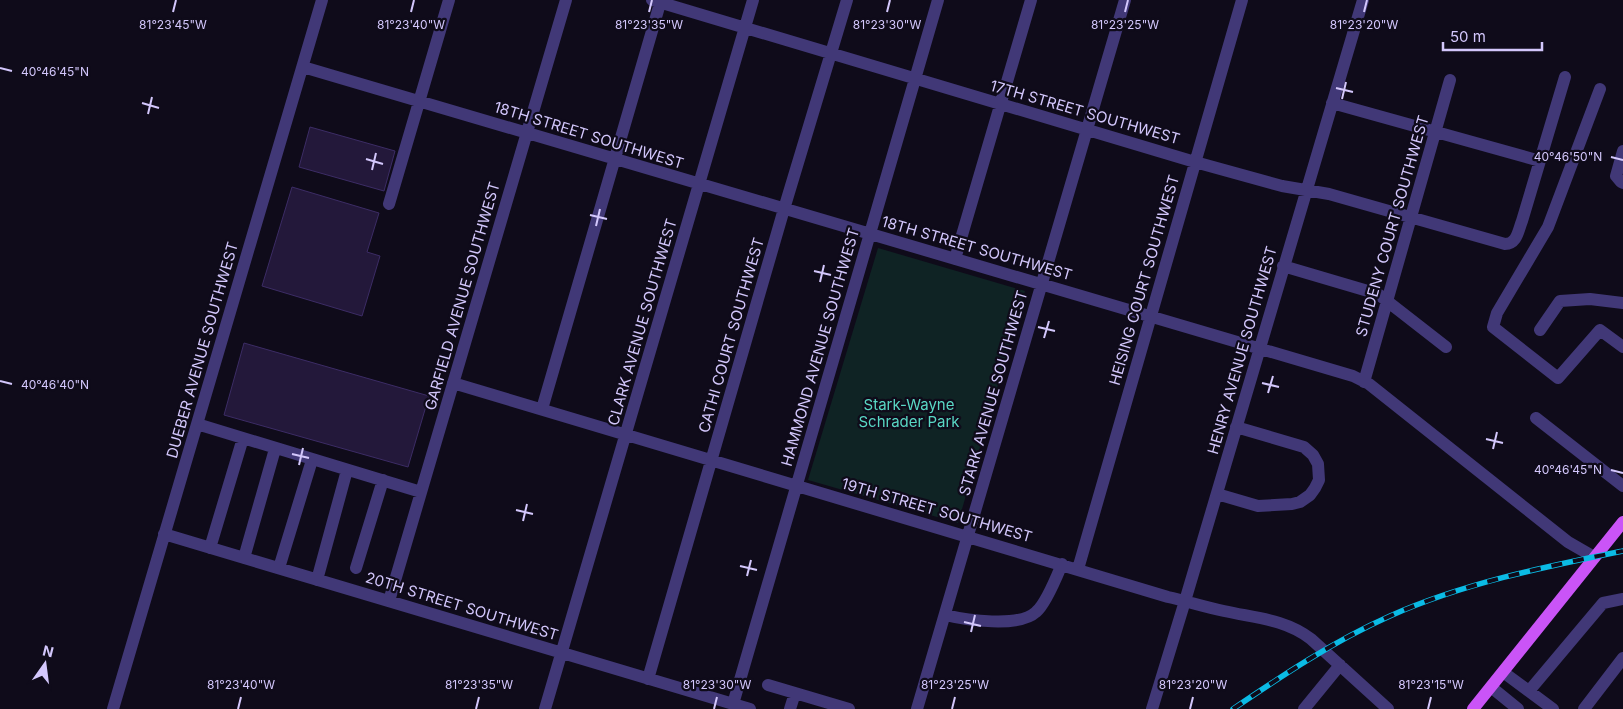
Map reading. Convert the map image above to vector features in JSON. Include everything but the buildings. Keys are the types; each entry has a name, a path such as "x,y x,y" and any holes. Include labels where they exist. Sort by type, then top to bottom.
{"main road":[{"path":"1473,709 1623,522"}],"street":[{"name":"DUEBER AVENUE SOUTHWEST","path":"113,709 322,0"},
{"path":"389,204 448,0"},
{"name":"GARFIELD AVENUE SOUTHWEST","path":"389,601 566,0"},
{"name":"CLARK AVENUE SOUTHWEST","path":"545,709 753,0"},
{"name":"CATHI COURT SOUTHWEST","path":"648,679 784,209 847,0"},
{"name":"HAMMOND AVENUE SOUTHWEST","path":"733,704 938,0"},
{"path":"955,259 1031,0"},
{"name":"STARK AVENUE SOUTHWEST","path":"917,709 1125,0"},
{"name":"HEISING COURT SOUTHWEST","path":"1078,569 1242,0"},
{"name":"HENRY AVENUE SOUTHWEST","path":"1152,709 1363,0"},
{"path":"542,409 615,160 658,1"},
{"name":"17TH STREET SOUTHWEST","path":"658,1 916,80 1195,162 1282,186 1329,194 1505,244 1511,244 1514,241 1540,161"},
{"name":"18TH STREET SOUTHWEST","path":"303,67 1353,376 1364,382 1568,542 1594,557"},
{"path":"1332,103 1540,161 1565,77"},
{"name":"STUDENY COURT SOUTHWEST","path":"1364,382 1450,80"},
{"path":"1600,89 1548,227 1497,313 1493,326 1558,378 1600,330 1623,347"},
{"path":"1623,151 1616,176 1623,183"},
{"path":"1283,266 1378,294 1446,347"},
{"path":"1540,330 1560,300 1590,299 1623,303"},
{"name":"19TH STREET SOUTHWEST","path":"453,383 1185,601 1290,626 1311,639 1388,709"},
{"path":"1536,418 1623,486"},
{"path":"197,424 421,492"},
{"path":"1217,494 1258,506 1292,504 1306,498 1313,492 1319,480 1318,464 1313,455 1304,447 1236,427"},
{"path":"210,548 242,438"},
{"path":"244,558 275,449"},
{"path":"279,568 312,460"},
{"path":"316,580 347,470"},
{"path":"356,568 383,480"},
{"name":"20TH STREET SOUTHWEST","path":"164,534 750,709"},
{"path":"945,615 966,620 1019,620 1036,612 1051,589 1062,564"},
{"path":"1529,691 1603,603 1623,599"},
{"path":"1584,709 1623,658"},
{"path":"1304,709 1340,665"},
{"path":"1503,672 1553,709"},
{"path":"768,685 850,709"},
{"path":"1491,687 1518,709"},
{"path":"790,709 795,693"}],"green space":[{"name":"Stark-Wayne Schrader Park","path":"878,248 1025,291 958,523 808,480"}],"railway":[{"path":"1233,709 1329,647 1369,626 1418,604 1505,577 1623,551"}]}
